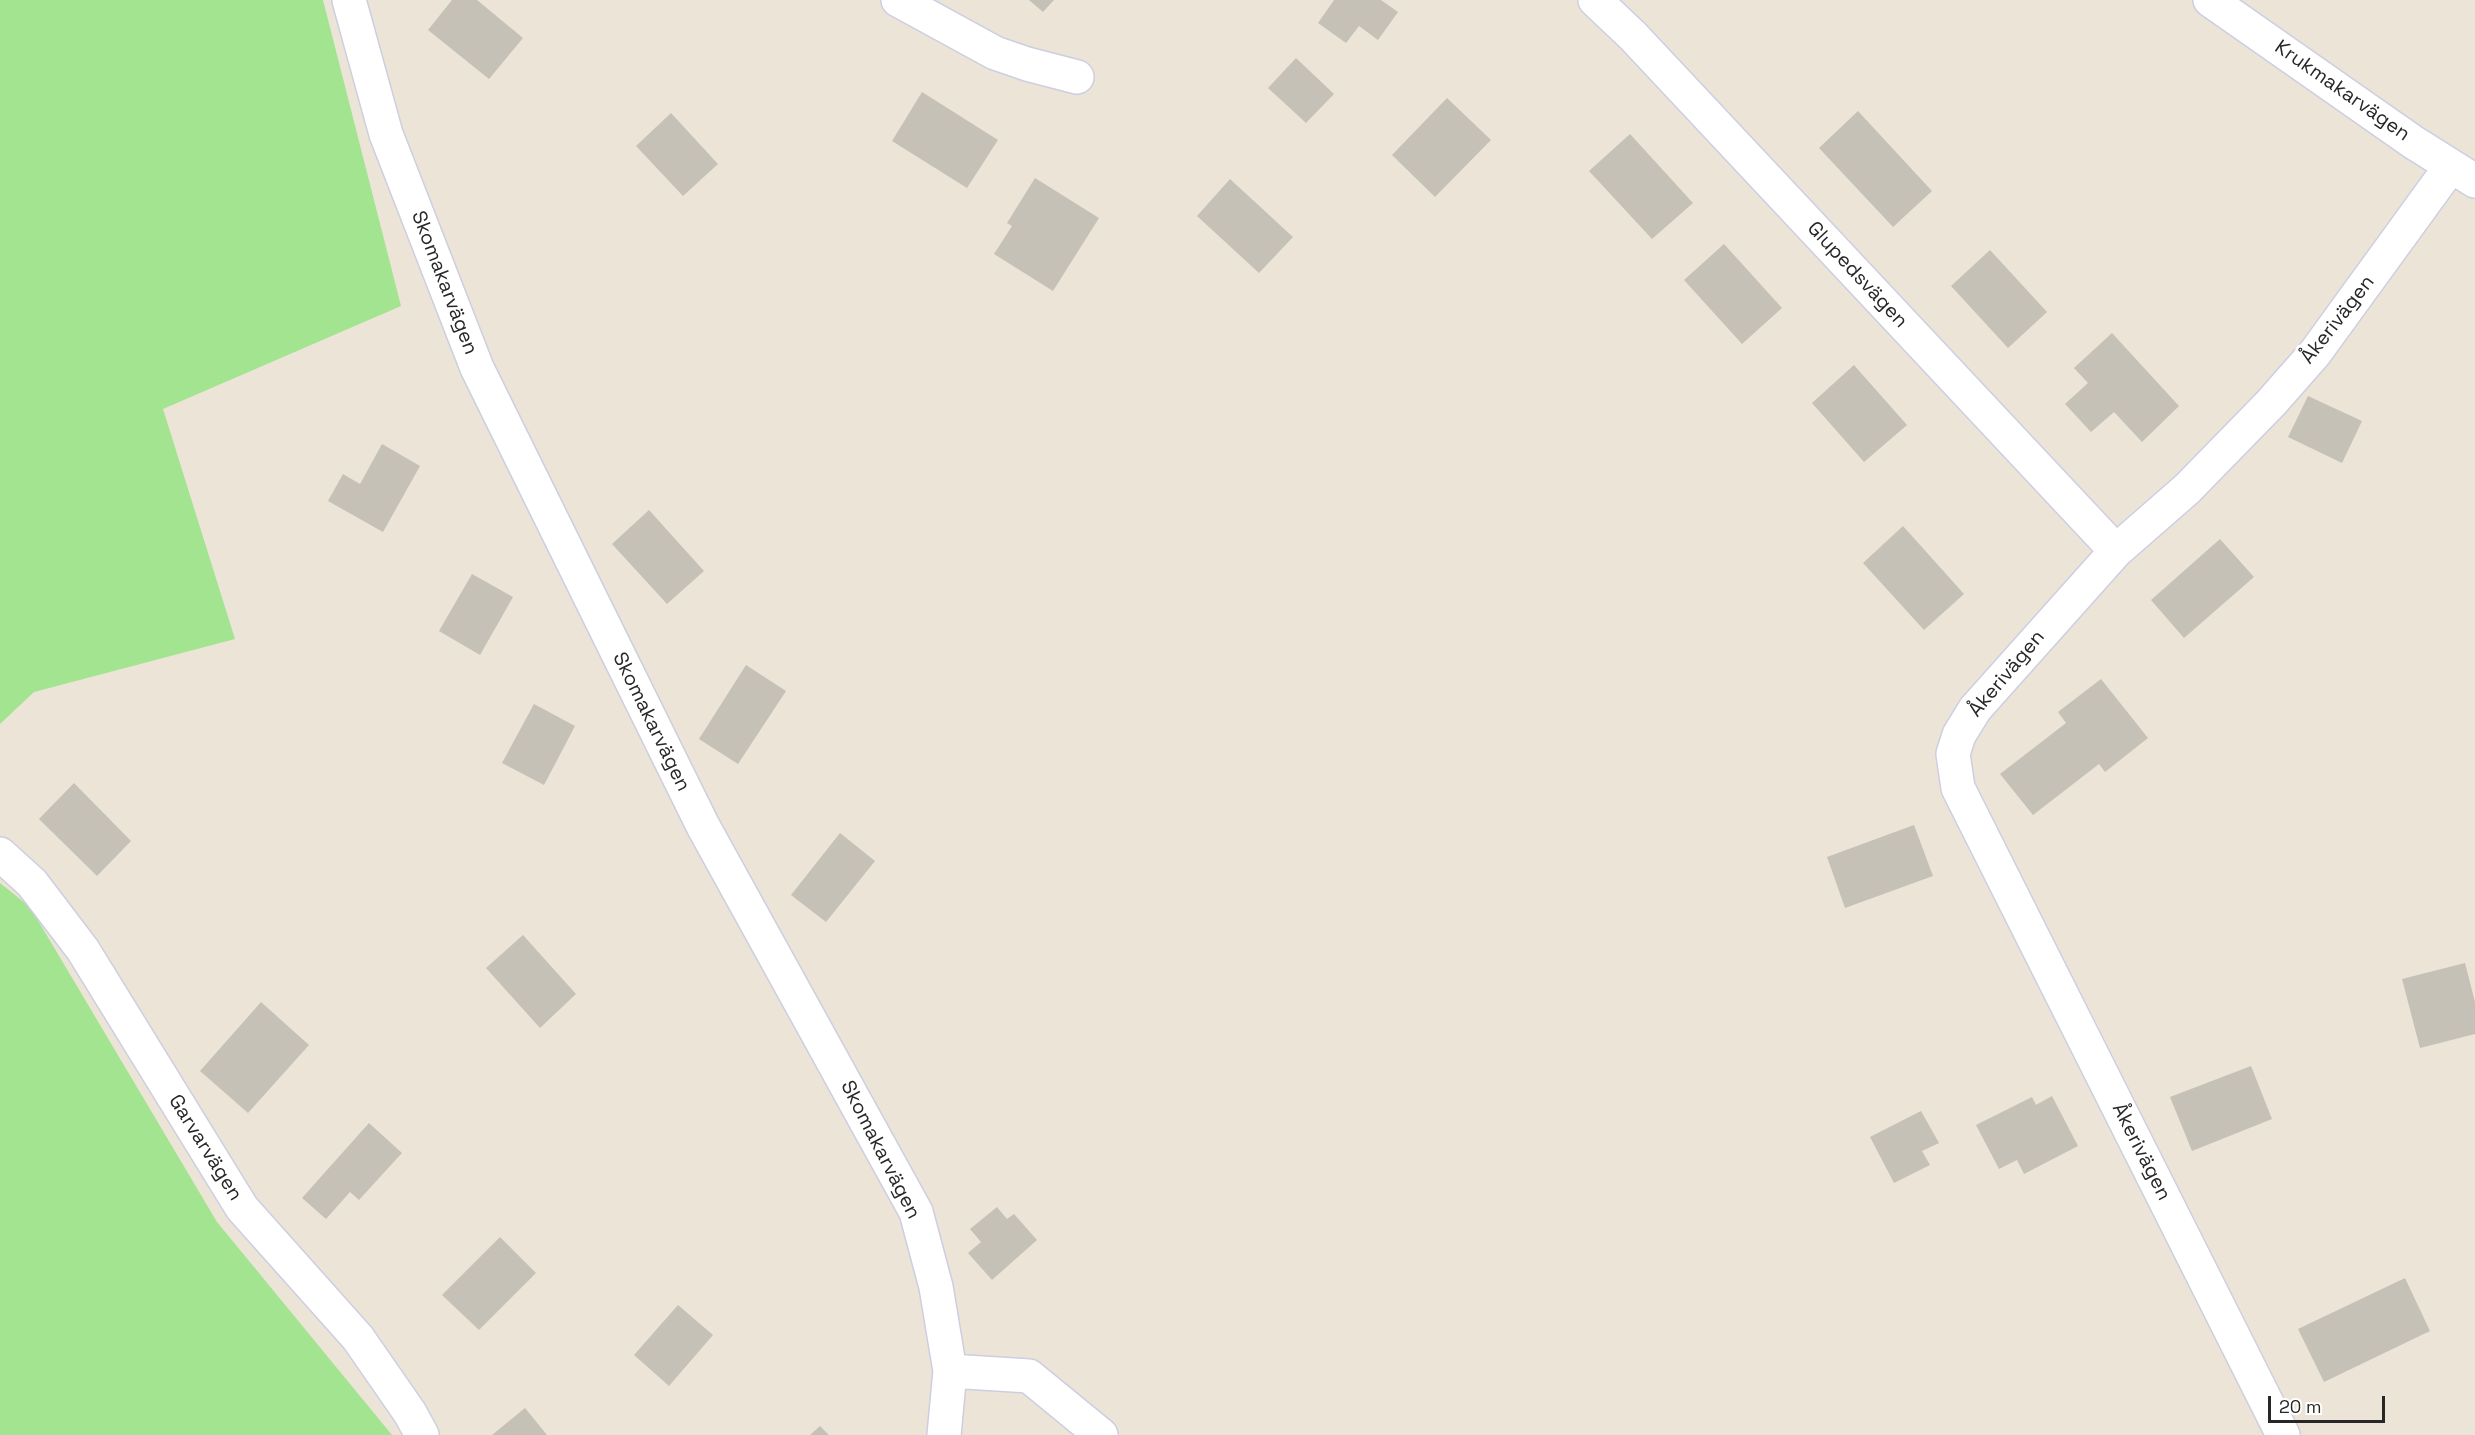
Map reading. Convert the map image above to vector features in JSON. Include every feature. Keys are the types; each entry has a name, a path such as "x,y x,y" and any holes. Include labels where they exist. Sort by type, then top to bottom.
{"street":[{"name":"Skomakarvägen","path":"350,0 386,134 477,368 703,826 916,1212 936,1287 950,1371 944,1435"},
{"path":"898,0 995,53 1077,77"},
{"name":"Glupedsvägen","path":"1595,0 1641,45 2116,551"},
{"name":"Krukmakarvägen","path":"2210,0 2463,173"},
{"name":"Åkerivägen","path":"2283,1435 1958,788 1953,754 1959,735 1975,709 2116,551 2187,489 2271,403 2463,173"},
{"name":"Garvarvägen","path":"0,854 32,883 83,950 242,1208 358,1338 410,1413 422,1435"},
{"path":"950,1371 1029,1376 1101,1435"}],"green space":[{"path":"0,0 323,0 401,306 163,409 235,639 34,692 0,724"},
{"path":"0,883 30,907 217,1222 392,1435 0,1435"}],"building":[{"path":"452,0 477,0 523,38 489,79 428,30"},
{"path":"1029,0 1054,0 1043,12"},
{"path":"1334,0 1381,0 1398,12 1378,40 1359,26 1346,43 1318,23"},
{"path":"1296,58 1334,94 1306,123 1268,88"},
{"path":"922,92 998,140 967,188 892,141"},
{"path":"1447,98 1491,140 1435,197 1392,155"},
{"path":"1858,111 1932,191 1893,227 1819,148"},
{"path":"671,113 718,164 683,196 636,146"},
{"path":"1630,134 1693,203 1652,239 1589,171"},
{"path":"1035,178 1099,218 1053,291 994,254 1012,226 1007,223"},
{"path":"1230,179 1293,237 1259,273 1197,216"},
{"path":"1724,244 1782,308 1742,344 1684,280"},
{"path":"1990,250 2047,312 2008,348 1951,286"},
{"path":"2112,333 2179,406 2142,442 2114,412 2091,432 2065,404 2088,383 2074,368"},
{"path":"1854,365 1907,425 1864,462 1812,403"},
{"path":"2308,396 2362,421 2342,463 2288,437"},
{"path":"382,444 420,466 383,532 328,501 343,474 360,484"},
{"path":"649,510 704,571 667,604 612,544"},
{"path":"1903,526 1964,594 1924,630 1863,563"},
{"path":"2220,539 2254,577 2184,638 2151,600"},
{"path":"472,574 513,597 480,655 439,631"},
{"path":"746,665 786,691 738,764 699,739"},
{"path":"2101,679 2148,738 2105,772 2099,764 2033,815 2000,774 2066,723 2058,712"},
{"path":"534,704 575,726 544,785 502,763"},
{"path":"74,783 131,841 97,876 39,819"},
{"path":"1914,825 1933,876 1845,908 1827,857"},
{"path":"840,833 875,861 826,922 791,895"},
{"path":"523,935 576,994 540,1028 486,968"},
{"path":"2465,963 2475,1002 2475,1034 2420,1048 2402,979"},
{"path":"261,1002 309,1045 248,1113 200,1071"},
{"path":"2251,1066 2272,1119 2192,1151 2170,1097"},
{"path":"2052,1096 2078,1146 2024,1174 2017,1160 1999,1169 1976,1125 2032,1097 2036,1105"},
{"path":"1921,1111 1939,1143 1922,1151 1930,1165 1894,1183 1870,1137"},
{"path":"369,1123 402,1153 359,1200 350,1192 326,1219 302,1198"},
{"path":"997,1207 1007,1219 1014,1214 1037,1240 992,1280 968,1253 981,1242 970,1229"},
{"path":"500,1237 536,1273 479,1330 442,1295"},
{"path":"2405,1278 2430,1331 2324,1382 2298,1329"},
{"path":"678,1305 713,1335 669,1386 634,1355"},
{"path":"525,1408 547,1435 492,1435"},
{"path":"820,1426 829,1435 810,1435"}]}
